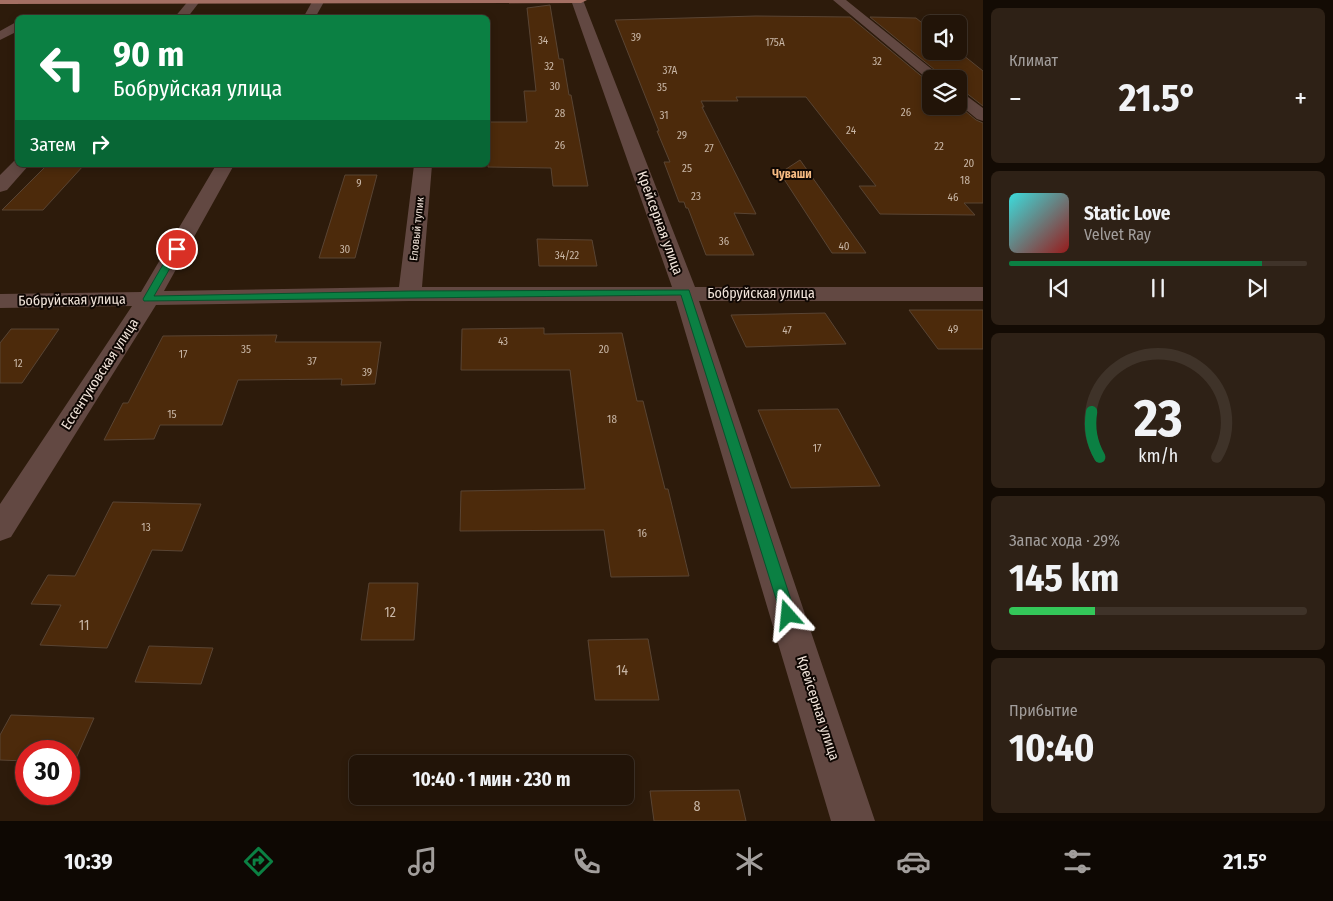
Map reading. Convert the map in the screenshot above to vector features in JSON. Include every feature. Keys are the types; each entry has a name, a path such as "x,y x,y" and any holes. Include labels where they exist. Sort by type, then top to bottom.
{"main road":[{"path":"0,1 579,0"}],"street":[{"path":"182,15 195,0"},
{"path":"311,15 319,0"},
{"name":"Крейсерная улица","path":"579,0 685,292 853,821"},
{"path":"839,0 925,70"},
{"path":"0,36 15,27"},
{"path":"967,103 983,116"},
{"path":"0,186 18,167"},
{"name":"Ессентуковская улица","path":"0,529 148,299 224,167"},
{"name":"Еловый тупик","path":"410,294 423,167"},
{"name":"Бобруйская улица","path":"0,301 410,294 685,292 983,294"}],"building":[{"path":"550,5 559,59 563,59 588,186 553,186 551,168 488,167 490,167 490,122 527,122 524,91 536,91 527,8"},
{"path":"756,16 850,17 922,77 922,115 967,115 967,113 983,123 983,203 964,203 975,215 880,214 859,186 876,186 806,97 736,97 738,101 701,101 704,107 702,107 756,214 734,213 754,255 706,255 688,208 686,208 684,202 679,202 664,162 670,162 615,20"},
{"path":"870,17 916,18 922,23 922,59"},
{"path":"967,58 983,71 983,106 967,94 967,70 935,70 923,60 967,60"},
{"path":"800,160 866,253 832,253 780,173"},
{"path":"45,167 82,167 43,210 2,210"},
{"path":"345,175 377,175 355,258 319,258"},
{"path":"537,239 592,240 597,266 539,266"},
{"path":"909,310 983,310 983,349 938,349"},
{"path":"825,313 846,344 746,347 731,315"},
{"path":"544,328 544,334 622,333 637,401 643,401 665,489 668,489 689,576 611,577 604,530 460,531 461,491 585,489 570,370 461,370 462,329"},
{"path":"11,329 59,329 22,383 0,383 0,343"},
{"path":"277,335 275,342 381,342 375,384 341,385 342,379 238,380 222,425 160,425 154,439 104,440 123,403 128,403 163,336"},
{"path":"838,409 880,486 791,488 758,410"},
{"path":"113,502 201,504 182,551 152,550 107,648 40,645 61,605 31,604 48,575 75,576"},
{"path":"369,583 418,583 414,640 361,640"},
{"path":"648,639 659,700 595,700 588,640"},
{"path":"149,646 213,648 201,684 135,682"},
{"path":"11,715 94,718 80,750 80,740 15,740 15,761 0,760 0,735"},
{"path":"739,790 746,821 654,821 650,791"}],"district":[{"name":"Чуваши","path":"792,174"}],"route":[{"path":"177,249 148,299 410,294 685,292 788,615"}]}
